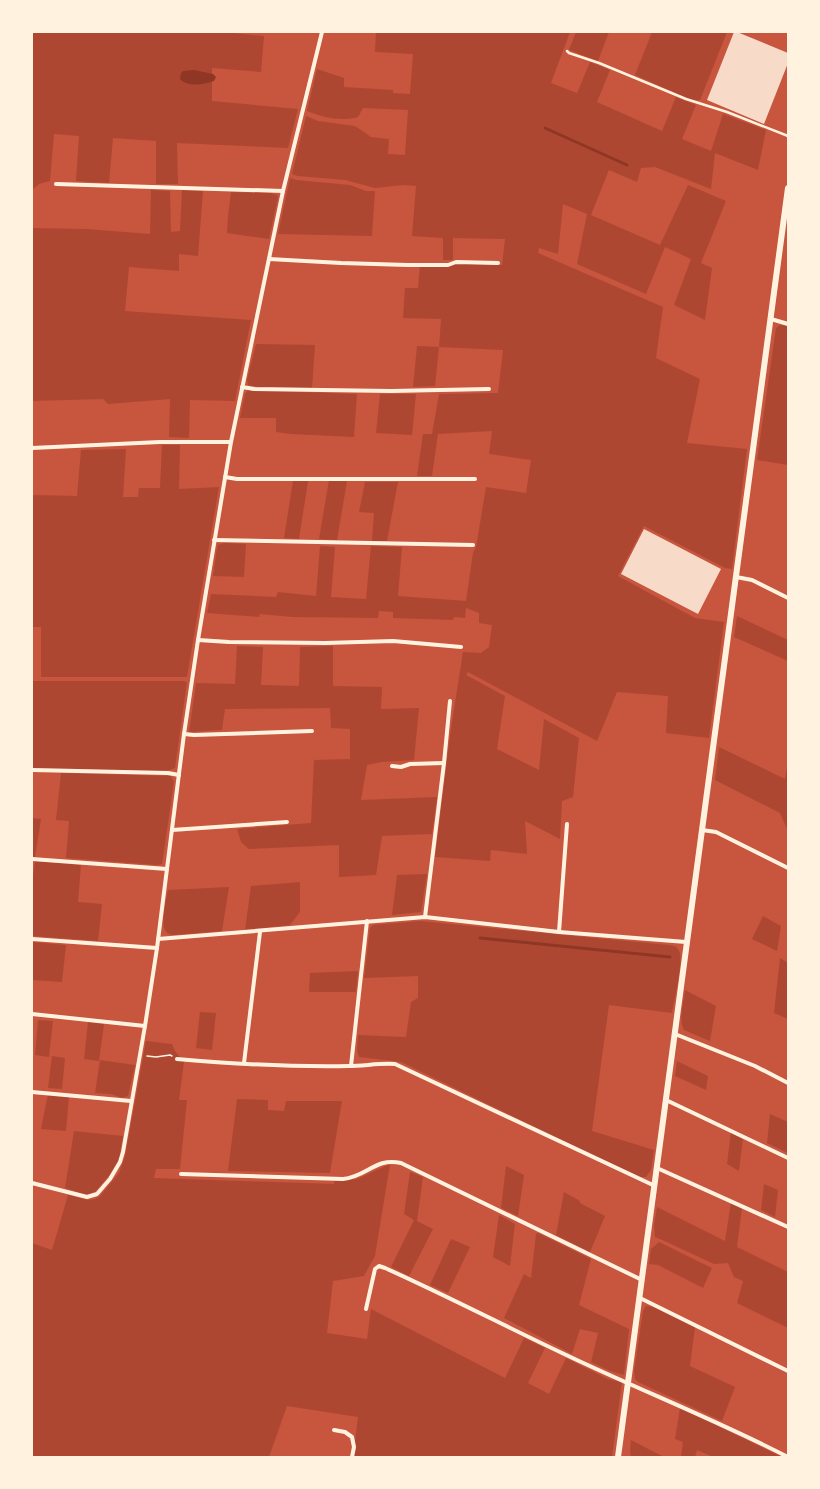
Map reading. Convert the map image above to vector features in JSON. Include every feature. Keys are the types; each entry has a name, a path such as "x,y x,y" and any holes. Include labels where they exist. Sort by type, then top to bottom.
{"street":[{"path":"32,1183 87,1197 98,1194 110,1179 120,1162 145,1026 157,948 184,734 214,540 231,442 283,191 322,32"},
{"path":"56,184 283,191"},
{"path":"618,1457 643,1280 686,942 788,188"},
{"path":"269,259 341,263 448,265 456,262 498,263"},
{"path":"771,319 788,324"},
{"path":"242,387 254,389 352,391 489,389"},
{"path":"32,448 160,442 231,442"},
{"path":"225,477 238,479 475,479"},
{"path":"214,540 473,545"},
{"path":"736,578 752,580 788,598"},
{"path":"198,640 229,642 325,643 393,642 461,646"},
{"path":"425,918 450,701"},
{"path":"184,734 194,736 312,731"},
{"path":"392,766 401,767 410,764 444,763"},
{"path":"32,770 168,773 179,775"},
{"path":"172,830 286,822"},
{"path":"559,932 567,824"},
{"path":"702,830 716,832 788,868"},
{"path":"32,859 167,869"},
{"path":"158,939 260,932 367,921 425,918 559,932 686,942"},
{"path":"351,1066 367,921"},
{"path":"244,1063 260,932"},
{"path":"32,939 157,948"},
{"path":"32,1014 145,1026"},
{"path":"675,1034 755,1066 788,1084"},
{"path":"178,1059 232,1064 244,1063 351,1066 395,1064 655,1186"},
{"path":"32,1092 131,1101"},
{"path":"666,1100 788,1158"},
{"path":"181,1174 343,1179 351,1178 384,1162 392,1161 401,1163 643,1280"},
{"path":"657,1168 788,1227"},
{"path":"366,1309 374,1272 376,1268 381,1266 562,1353 628,1382 788,1457"},
{"path":"640,1298 788,1371"},
{"path":"334,1430 346,1432 352,1437 354,1446 352,1457"}],"lane":[{"path":"567,51 686,99 727,112 788,136"}],"path":[{"path":"140,1055 156,1057 170,1055 178,1059"}],"shaded area":[{"path":"32,32 223,32 264,36 261,72 212,68 212,101 298,109 288,148 177,143 178,184 156,184 156,141 113,138 109,183 76,181 79,136 54,134 50,181 39,184 33,189"},
{"path":"376,32 570,32 551,83 577,93 590,62 610,70 597,102 662,131 676,97 696,105 682,139 711,151 723,114 766,130 758,170 715,153 711,189 655,167 641,168 637,182 609,170 591,215 660,245 688,185 726,201 701,263 712,268 705,320 674,305 691,259 665,247 646,294 577,264 587,214 563,204 558,254 539,248 538,253 663,307 656,358 700,379 687,443 747,449 732,569 725,568 644,526 618,576 695,618 724,622 709,738 666,733 668,696 617,692 597,741 468,672 466,675 505,696 497,749 539,770 544,719 579,738 573,797 562,801 560,839 525,821 527,854 491,850 490,861 435,857 450,735 463,652 481,653 489,647 492,625 479,623 479,613 466,608 465,618 454,617 453,620 393,618 393,612 379,611 378,618 292,617 260,614 259,617 207,613 211,594 276,597 278,592 316,596 320,546 335,547 331,597 366,599 371,546 402,547 398,596 466,601 473,553 476,547 486,487 526,493 531,460 489,454 492,431 438,434 432,476 417,476 423,434 432,434 439,394 498,393 503,350 439,347 441,319 403,318 405,288 418,288 420,264 449,265 458,262 502,265 505,239 453,238 453,260 443,260 443,238 412,236 416,186 403,185 375,188 345,180 298,176 292,174 306,116 318,121 355,126 371,137 389,139 388,154 405,155 408,110 363,108 358,117 345,119 326,117 307,111 317,69 344,78 344,87 393,90 393,93 410,94 413,54 375,52"},
{"path":"576,32 609,32 598,61 569,50"},
{"path":"652,32 727,32 700,100 691,100 635,75"},
{"path":"194,70 213,74 216,77 214,81 197,84 187,84 180,79 183,71"},
{"path":"290,178 296,180 350,185 366,191 375,191 372,236 278,234"},
{"path":"151,190 170,191 171,232 180,231 182,190 203,191 198,256 179,254 179,271 129,267 125,311 251,320 235,401 190,400 189,438 169,437 170,399 108,404 103,399 32,401 32,228 87,229 150,234"},
{"path":"231,192 271,193 277,195 278,197 269,239 227,233"},
{"path":"780,325 788,326 788,465 757,460 776,328"},
{"path":"256,344 315,345 312,388 259,387 248,385 247,380"},
{"path":"417,346 439,347 435,386 413,387"},
{"path":"248,390 357,394 354,437 276,432 276,418 240,418 245,394"},
{"path":"380,394 416,394 412,435 376,433"},
{"path":"162,445 180,445 179,489 219,487 187,677 41,677 41,627 32,627 32,495 77,496 81,450 126,449 123,497 138,497 139,488 160,488"},
{"path":"329,480 347,481 337,540 319,539"},
{"path":"293,481 308,481 299,539 284,538"},
{"path":"365,482 398,482 387,541 372,541 374,513 359,512"},
{"path":"224,543 246,544 244,577 213,576 218,545"},
{"path":"737,616 788,640 788,661 734,637"},
{"path":"237,646 263,647 261,685 299,686 300,647 333,646 333,686 382,687 381,709 419,708 414,760 382,762 367,765 361,800 437,797 432,834 382,836 376,875 339,877 339,845 249,849 241,842 237,829 311,823 314,760 350,759 350,729 331,728 330,708 225,709 222,730 189,732 196,683 235,684"},
{"path":"32,681 187,682 175,768 162,771 32,768"},
{"path":"719,747 785,779 788,763 788,831 780,813 715,780"},
{"path":"61,773 171,776 174,782 162,864 157,865 66,858 69,821 56,820"},
{"path":"32,818 41,819 35,857 32,857"},
{"path":"35,861 81,865 78,902 102,904 98,941 32,936 32,884"},
{"path":"427,874 421,912 392,915 397,875"},
{"path":"300,882 300,912 290,925 245,930 251,886"},
{"path":"229,887 222,931 173,935 165,931 164,916 168,890"},
{"path":"763,916 781,926 777,951 752,939"},
{"path":"420,921 669,945 677,948 680,956 680,963 672,1013 609,1005 592,1131 654,1150 651,1170 646,1177 638,1177 401,1062 359,1057 357,1051 358,1035 406,1037 411,1002 418,998 418,976 364,978 370,928 373,925"},
{"path":"32,942 66,945 62,982 32,980"},
{"path":"780,958 788,963 788,1019 774,1013"},
{"path":"358,971 356,992 309,992 310,973"},
{"path":"685,990 716,1006 710,1041 684,1030 682,1026 681,1016"},
{"path":"200,1012 216,1013 212,1050 196,1048"},
{"path":"38,1020 53,1021 49,1057 35,1055"},
{"path":"88,1022 104,1024 99,1061 84,1059"},
{"path":"146,1041 172,1044 175,1051 184,1062 179,1100 187,1100 180,1169 156,1169 154,1178 334,1184 334,1181 357,1179 390,1164 375,1256 364,1276 333,1281 327,1333 367,1339 371,1309 505,1378 524,1338 545,1348 528,1383 549,1394 566,1358 608,1379 622,1382 612,1457 353,1457 358,1417 287,1406 269,1457 32,1457 32,1243 52,1250 68,1195 88,1200 95,1199 100,1196 119,1173 125,1156"},
{"path":"52,1056 65,1058 62,1089 48,1088"},
{"path":"100,1060 135,1065 128,1096 122,1098 111,1094 95,1093"},
{"path":"677,1061 708,1076 706,1090 675,1076"},
{"path":"48,1094 69,1097 66,1131 41,1129"},
{"path":"237,1099 268,1100 268,1110 284,1111 286,1101 342,1101 330,1173 228,1171"},
{"path":"770,1114 788,1122 788,1153 767,1143"},
{"path":"74,1131 123,1136 119,1160 112,1172 95,1192 87,1195 65,1188"},
{"path":"731,1131 743,1138 739,1171 727,1164"},
{"path":"506,1166 524,1175 518,1216 501,1208"},
{"path":"410,1172 423,1177 417,1221 433,1229 409,1276 391,1267 414,1220 404,1214"},
{"path":"764,1184 778,1190 775,1217 761,1210"},
{"path":"564,1192 580,1201 580,1203 605,1216 590,1252 556,1235"},
{"path":"731,1202 742,1208 737,1247 788,1272 788,1328 737,1303 743,1281 734,1277 728,1263 714,1264 655,1237 654,1225 657,1207 725,1241"},
{"path":"499,1215 515,1224 510,1266 493,1257"},
{"path":"538,1233 591,1259 579,1305 629,1329 624,1375 610,1371 591,1362 598,1333 580,1329 572,1354 504,1318 524,1274 531,1278 536,1234"},
{"path":"451,1239 470,1247 448,1293 430,1285"},
{"path":"659,1242 712,1268 703,1288 658,1265 649,1264 651,1249"},
{"path":"646,1306 657,1307 695,1327 690,1366 735,1387 722,1421 638,1382 635,1379 634,1371 643,1311"},
{"path":"680,1408 782,1457 713,1457 697,1450 695,1457 681,1457 683,1442 675,1439"},
{"path":"631,1440 662,1456 662,1457 631,1457"}],"building":[{"path":"734,32 788,53 788,63 764,124 707,100"},
{"path":"644,529 721,569 698,614 621,574"}],"waterway":[{"path":"545,128 627,165"},
{"path":"480,938 670,957"}]}
